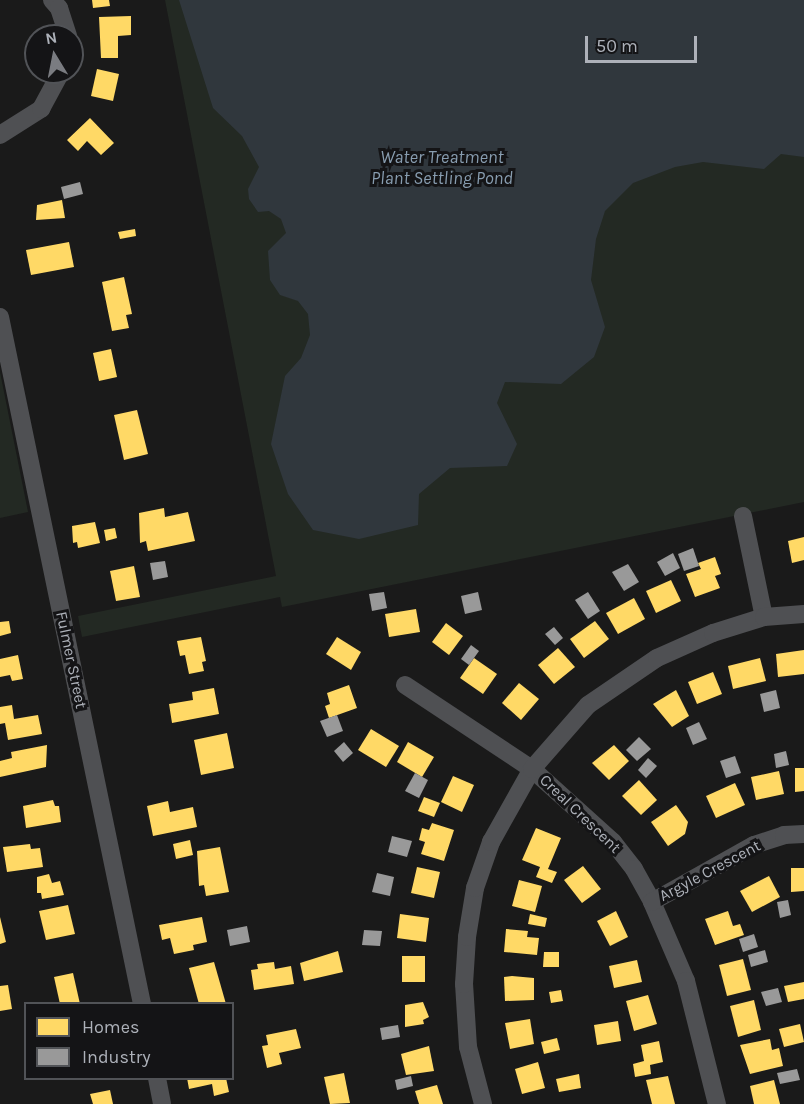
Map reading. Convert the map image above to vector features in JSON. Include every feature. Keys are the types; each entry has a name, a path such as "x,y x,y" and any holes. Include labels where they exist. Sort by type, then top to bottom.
{"street":[{"path":"52,0 59,8 64,24"},
{"path":"0,135 41,109 55,84"},
{"name":"Fulmer Street","path":"0,317 142,1002"},
{"path":"742,516 764,618"},
{"path":"483,1104 468,1047 464,984 467,937 475,888 491,842 532,769 588,705 657,658 713,633 764,618 804,614"},
{"name":"Creal Crescent","path":"405,685 532,769 613,842 652,902 686,981 717,1104"},
{"name":"Argyle Crescent","path":"652,902 754,845 784,835 804,834"},
{"path":"157,1080 162,1104"}],"shaded area":[{"path":"165,0 804,0 804,502 282,607 280,597 82,637 78,616 276,576"},
{"path":"0,372 28,512 0,518"}],"water":[{"name":"Water Treatment Plant Settling Pond","path":"179,0 804,0 804,157 781,154 764,169 703,162 675,167 633,183 605,211 596,239 591,280 605,327 594,357 561,384 505,382 497,403 517,444 507,466 450,468 419,494 418,525 359,539 313,530 288,494 271,444 285,376 301,358 310,335 308,314 298,301 280,295 270,280 268,251 286,233 281,219 269,211 258,212 249,199 248,189 259,167 242,136 213,108"}],"building: Homes":[{"path":"92,0 109,0 110,6 93,8"},
{"path":"131,16 131,35 118,36 118,58 101,58 99,17"},
{"path":"97,69 119,74 113,101 91,96"},
{"path":"90,118 114,143 101,155 87,141 78,151 67,140"},
{"path":"62,200 65,218 36,220 37,205"},
{"path":"135,229 136,236 120,239 118,232"},
{"path":"69,242 74,267 31,275 26,250"},
{"path":"124,277 132,314 126,315 129,328 112,331 102,282"},
{"path":"111,349 117,377 99,381 93,353"},
{"path":"137,410 148,454 124,460 114,415"},
{"path":"164,508 165,517 188,512 195,541 148,551 146,541 140,543 139,513"},
{"path":"95,522 100,543 78,548 77,542 73,543 72,526"},
{"path":"115,528 117,538 106,541 104,530"},
{"path":"804,537 804,560 792,563 788,541"},
{"path":"715,557 721,574 715,576 720,588 695,597 686,574 701,569 698,563"},
{"path":"134,566 140,597 116,601 110,571"},
{"path":"671,580 681,601 656,613 646,591"},
{"path":"634,598 645,619 618,634 606,613"},
{"path":"416,609 420,632 389,637 385,614"},
{"path":"9,621 11,633 0,636 0,622"},
{"path":"595,621 609,639 584,658 570,639"},
{"path":"446,623 463,636 449,655 432,642"},
{"path":"201,637 206,661 202,662 204,671 189,674 185,655 180,656 177,641"},
{"path":"337,637 361,652 351,670 326,654"},
{"path":"558,648 575,667 554,684 538,665"},
{"path":"804,650 804,674 778,677 776,654"},
{"path":"18,655 23,679 12,681 10,675 0,677 0,659"},
{"path":"474,658 497,674 483,694 460,678"},
{"path":"760,658 766,681 733,689 728,666"},
{"path":"713,672 722,694 697,704 688,682"},
{"path":"519,683 539,699 521,720 502,703"},
{"path":"349,685 357,708 329,718 325,706 330,704 327,693"},
{"path":"214,688 219,714 172,723 169,704 193,700 192,692"},
{"path":"676,690 689,716 672,727 653,704"},
{"path":"12,705 14,719 38,715 42,734 8,740 5,723 0,724 0,707"},
{"path":"371,729 399,746 386,767 358,750"},
{"path":"227,733 234,768 201,775 194,740"},
{"path":"408,742 434,757 422,777 397,762"},
{"path":"47,745 46,767 0,777 0,761 12,758 11,752"},
{"path":"614,745 629,761 609,780 592,763"},
{"path":"795,768 804,768 804,791 795,792"},
{"path":"779,771 784,794 756,800 751,777"},
{"path":"453,776 474,785 462,812 441,802"},
{"path":"639,780 657,800 641,815 622,796"},
{"path":"735,783 745,805 716,818 706,796"},
{"path":"424,797 440,803 434,817 418,811"},
{"path":"53,800 55,806 59,806 61,822 26,828 23,806"},
{"path":"168,801 170,812 193,807 197,827 153,836 147,806"},
{"path":"676,805 688,822 685,834 668,846 651,822"},
{"path":"432,823 454,830 444,861 421,854 425,842 419,840 422,828 429,830"},
{"path":"536,828 561,838 548,869 557,872 552,883 536,877 540,867 522,860"},
{"path":"190,840 193,855 176,859 173,844"},
{"path":"30,844 31,849 40,848 43,867 7,872 3,847"},
{"path":"220,847 229,892 206,896 204,885 199,886 197,851"},
{"path":"583,866 601,889 582,903 564,880"},
{"path":"417,867 440,872 434,898 411,893"},
{"path":"791,868 804,868 804,891 791,892"},
{"path":"49,874 52,883 60,881 64,895 42,899 41,893 37,893 37,877"},
{"path":"769,876 780,897 752,912 740,891"},
{"path":"519,880 542,886 535,912 512,906"},
{"path":"68,905 75,934 46,940 39,911"},
{"path":"616,911 628,937 610,946 597,921"},
{"path":"728,911 733,926 740,924 744,935 715,945 705,919"},
{"path":"400,914 429,918 426,942 397,938"},
{"path":"530,914 547,918 545,927 528,924"},
{"path":"0,917 6,942 0,944"},
{"path":"202,917 207,942 193,945 194,950 174,954 170,938 162,940 159,925"},
{"path":"506,929 528,931 527,937 539,938 537,955 504,952"},
{"path":"338,951 343,972 304,981 300,963"},
{"path":"544,952 559,952 559,967 543,967"},
{"path":"402,956 425,956 425,982 402,982"},
{"path":"743,959 751,990 727,996 719,965"},
{"path":"637,960 642,982 614,988 609,966"},
{"path":"214,962 225,1002 198,1002 189,968"},
{"path":"274,962 275,969 291,966 294,984 254,990 251,970 258,969 257,964"},
{"path":"73,973 80,1002 60,1002 54,977"},
{"path":"504,977 534,978 534,1000 505,1001"},
{"path":"804,982 804,999 788,1002 784,986"},
{"path":"8,985 12,1009 0,1011 0,986"},
{"path":"561,990 563,1001 551,1003 549,992"},
{"path":"648,995 657,1024 634,1031 626,1001"},
{"path":"754,1000 761,1030 738,1037 730,1006"},
{"path":"423,1002 429,1017 423,1020 424,1024 405,1027 405,1005"},
{"path":"530,1019 534,1044 510,1049 505,1023"},
{"path":"618,1021 621,1041 597,1045 594,1025"},
{"path":"800,1024 804,1042 784,1047 779,1029"},
{"path":"296,1029 301,1048 279,1053 282,1064 267,1068 262,1046 268,1045 266,1035"},
{"path":"557,1038 560,1050 544,1054 541,1042"},
{"path":"770,1039 772,1050 779,1048 783,1066 750,1074 740,1045"},
{"path":"659,1041 663,1062 650,1065 651,1074 635,1077 633,1064 644,1061 641,1045"},
{"path":"429,1046 434,1071 406,1075 401,1054"},
{"path":"538,1062 545,1088 522,1094 515,1069"},
{"path":"344,1073 350,1103 330,1104 324,1077"},
{"path":"579,1074 581,1088 559,1092 556,1079"},
{"path":"668,1076 675,1104 652,1104 646,1080"},
{"path":"187,1080 226,1080 229,1092 214,1096 212,1084 189,1089"},
{"path":"774,1080 780,1104 754,1104 750,1086"},
{"path":"437,1085 443,1104 419,1104 415,1091"},
{"path":"110,1090 113,1104 93,1104 90,1094"}],"building: Industry":[{"path":"80,182 83,194 64,199 61,187"},
{"path":"693,548 699,566 684,571 678,554"},
{"path":"673,553 680,568 665,576 657,562"},
{"path":"165,561 168,577 153,580 150,563"},
{"path":"628,564 639,582 624,591 612,572"},
{"path":"384,592 387,608 372,611 369,594"},
{"path":"478,592 482,610 465,614 461,596"},
{"path":"588,592 600,611 588,619 575,600"},
{"path":"554,627 563,638 555,645 545,634"},
{"path":"471,645 479,651 469,665 461,659"},
{"path":"776,690 780,708 764,712 760,694"},
{"path":"337,715 343,731 327,737 320,721"},
{"path":"699,722 707,739 693,745 686,728"},
{"path":"639,737 651,749 637,761 626,750"},
{"path":"344,742 353,753 343,762 334,751"},
{"path":"786,751 789,765 776,768 774,754"},
{"path":"735,756 741,773 726,778 720,761"},
{"path":"648,758 657,766 646,778 638,770"},
{"path":"415,773 428,780 419,798 405,791"},
{"path":"392,836 412,841 407,857 388,852"},
{"path":"377,873 394,877 390,896 372,892"},
{"path":"788,900 791,915 780,918 777,902"},
{"path":"247,926 250,942 230,946 227,930"},
{"path":"364,930 382,931 380,946 362,945"},
{"path":"754,934 758,947 743,952 739,939"},
{"path":"765,950 768,962 751,967 748,955"},
{"path":"778,988 782,1002 766,1006 761,992"},
{"path":"398,1025 400,1037 382,1040 380,1028"},
{"path":"797,1069 800,1080 780,1084 777,1073"},
{"path":"411,1076 413,1086 397,1090 395,1080"}]}
